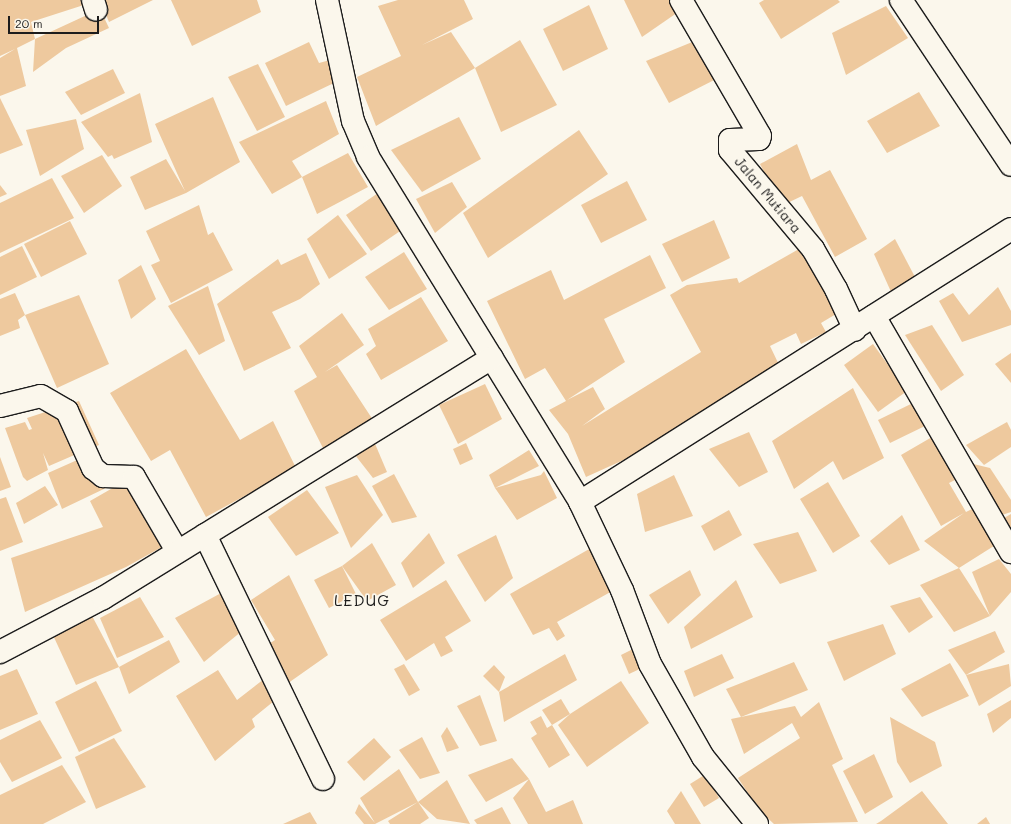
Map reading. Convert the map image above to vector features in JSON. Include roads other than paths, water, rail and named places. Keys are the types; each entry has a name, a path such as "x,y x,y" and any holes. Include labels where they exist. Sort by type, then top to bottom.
{"street":[{"path":"327,0 353,121 368,157 580,502 622,590 650,664 703,757 757,824"},
{"name":"Jalan Mutiara","path":"681,0 760,136 759,139 730,140 730,150 813,249 836,289 855,330"},
{"path":"901,0 1011,165"},
{"path":"580,502 855,330 874,316 1011,229"},
{"path":"874,316 1011,552"},
{"path":"0,652 103,598 492,358"},
{"path":"0,406 41,396 67,411 93,468 103,476 134,477 177,551"},
{"path":"205,535 323,779"}],"district":[{"name":"LEDUG","path":"362,600"}]}
